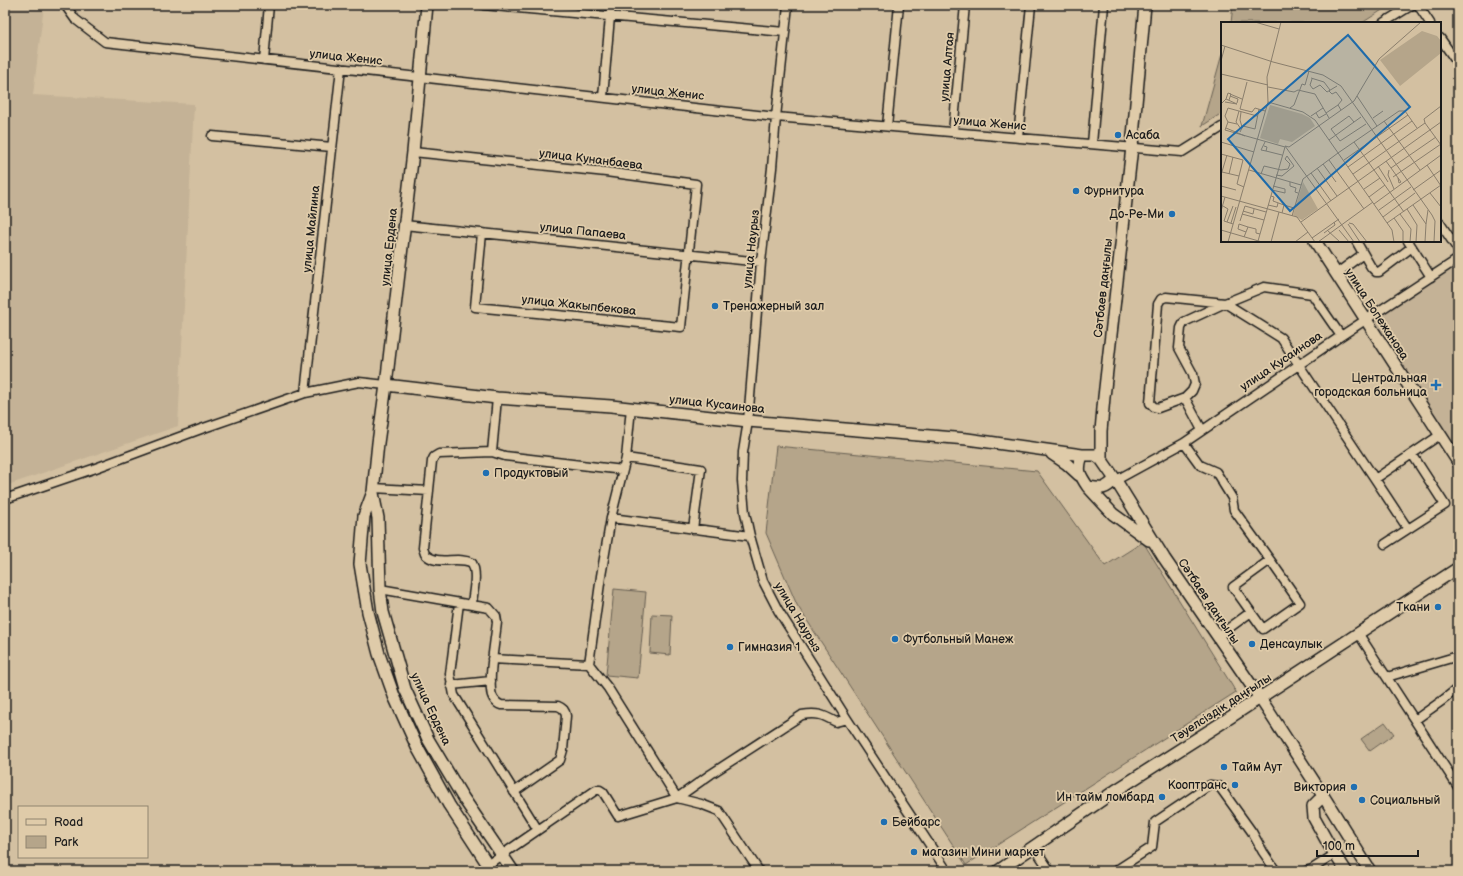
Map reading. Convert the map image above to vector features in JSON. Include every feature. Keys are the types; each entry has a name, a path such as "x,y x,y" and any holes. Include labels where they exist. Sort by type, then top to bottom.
{"street":[{"name":"улица Женис","path":"65,5 75,19 105,42 776,117 1182,152 1221,128"},
{"path":"264,60 270,5"},
{"name":"улица Ердена","path":"427,5 413,152 386,385 373,490 364,516 360,564 366,606 379,654 394,696 417,747 449,805 490,868"},
{"path":"483,5 785,32"},
{"path":"603,97 611,5"},
{"name":"улица Наурыз","path":"788,5 772,168 760,262 748,421 743,452 742,481 745,513 763,581 778,610 847,719 947,871"},
{"path":"888,126 899,5"},
{"name":"улица Алтая","path":"953,132 965,5"},
{"path":"1018,137 1031,5"},
{"path":"1092,144 1104,5"},
{"name":"Сәтбаев даңғылы","path":"1101,458 1101,431 1104,397 1132,147 1145,5"},
{"path":"1385,22 1412,5"},
{"path":"1418,5 1429,22"},
{"path":"1441,39 1458,64"},
{"name":"улица Майлина","path":"305,393 341,68"},
{"path":"212,136 332,148"},
{"name":"улица Кунанбаева","path":"413,152 606,172 696,184 688,254"},
{"path":"1441,224 1458,250"},
{"name":"улица Папаева","path":"404,225 760,262"},
{"name":"улица Жакыпбекова","path":"482,233 475,305 477,308 681,327 688,254"},
{"name":"улица Бопежанова","path":"1316,242 1458,462"},
{"path":"1357,242 1374,270 1379,272 1410,244 1431,277"},
{"path":"1336,274 1363,254"},
{"name":"улица Кусаинова","path":"1115,479 1120,478 1184,443 1341,336 1458,259"},
{"path":"1341,336 1312,294 1264,287 1225,303 1184,322 1181,328 1179,348 1194,374 1195,384 1192,391 1186,398 1158,408 1154,407 1150,402 1158,304 1161,299 1166,297 1225,303 1281,338 1300,364 1408,529"},
{"path":"5,499 305,393 359,382 386,385"},
{"name":"улица Кусаинова","path":"386,385 497,398 631,408 748,421 967,439 1046,451 1085,455"},
{"path":"492,452 497,398"},
{"path":"1186,398 1202,430"},
{"path":"631,408 626,458 611,518 601,576 589,664 608,688 677,798 701,804 719,811 759,871"},
{"path":"1079,475 1079,464 1085,455 1094,447 1101,431"},
{"path":"1375,479 1440,435"},
{"path":"1184,443 1200,465 1216,472 1232,498 1234,510 1270,560 1300,603 1263,629 1233,586 1270,560"},
{"path":"1046,451 1067,464 1079,475 1113,514 1138,530 1157,546"},
{"path":"472,604 475,567 472,563 463,560 433,560 425,554 423,548 432,461 434,457 439,454 492,452 505,456 622,470"},
{"path":"1385,544 1445,505 1412,454"},
{"path":"1085,455 1095,455 1101,458 1115,479 1106,488 1100,489 1088,487"},
{"path":"626,458 701,469 693,529"},
{"name":"Сәтбаев даңғылы","path":"1115,479 1157,546 1260,698 1324,796 1370,871"},
{"path":"373,490 429,490"},
{"name":"улица Ердена","path":"373,490 378,518 380,589 383,612 409,697 428,739 462,796 512,871"},
{"path":"611,518 750,536"},
{"name":"Тәуелсіздік даңғылы","path":"998,871 1115,791 1458,568"},
{"path":"380,589 489,608 496,616 497,622 492,660 491,691 498,704 558,706 565,711 566,716 563,750 560,760 514,792"},
{"path":"459,603 450,668 451,685 454,695 538,830"},
{"path":"1218,636 1251,612"},
{"path":"1358,633 1458,787"},
{"path":"1387,676 1458,656"},
{"path":"492,660 589,664"},
{"path":"451,685 491,680"},
{"path":"1415,720 1458,688"},
{"path":"490,868 502,855 596,790 603,792 618,816 677,798 802,715 813,713 822,715 836,722 847,719"},
{"path":"1115,871 1128,868 1152,848 1155,822 1210,784 1219,786 1252,832 1276,871"},
{"path":"1324,796 1313,806 1314,818 1346,871"},
{"path":"1034,847 1050,871"},
{"path":"1311,870 1335,854"}],"shaded area":[{"path":"5,5 44,5 33,95 194,104 178,426 5,486"},
{"name":"Центральная городская больница","path":"1458,263 1458,451 1372,319"}],"green space":[{"path":"1233,5 1390,5 1364,22 1231,22"},
{"path":"1221,58 1221,114 1202,126"},
{"path":"776,446 1037,471 1105,566 1143,542 1236,692 966,865 797,605 766,533"},
{"path":"614,589 646,592 638,678 606,675"},
{"path":"652,614 672,615 670,655 650,653"},
{"path":"1385,722 1394,734 1370,751 1361,739"}],"place":[{"name":"Асаба","path":"1118,135"},
{"name":"Фурнитура","path":"1076,191"},
{"name":"До-Ре-Ми","path":"1172,214"},
{"name":"Тренажерный зал","path":"715,306"},
{"name":"Центральная городская больница","path":"1436,385"},
{"name":"Продуктовый","path":"486,473"},
{"name":"Ткани","path":"1438,607"},
{"name":"Футбольный Манеж","path":"895,639"},
{"name":"Денсаулык","path":"1252,644"},
{"name":"Гимназия 1","path":"730,647"},
{"name":"Тайм Аут","path":"1224,767"},
{"name":"Кооптранс","path":"1235,785"},
{"name":"Виктория","path":"1354,787"},
{"name":"Ин тайм ломбард","path":"1162,797"},
{"name":"Социальный","path":"1362,800"},
{"name":"Бейбарс","path":"884,822"},
{"name":"магазин Мини маркет","path":"914,852"}]}
